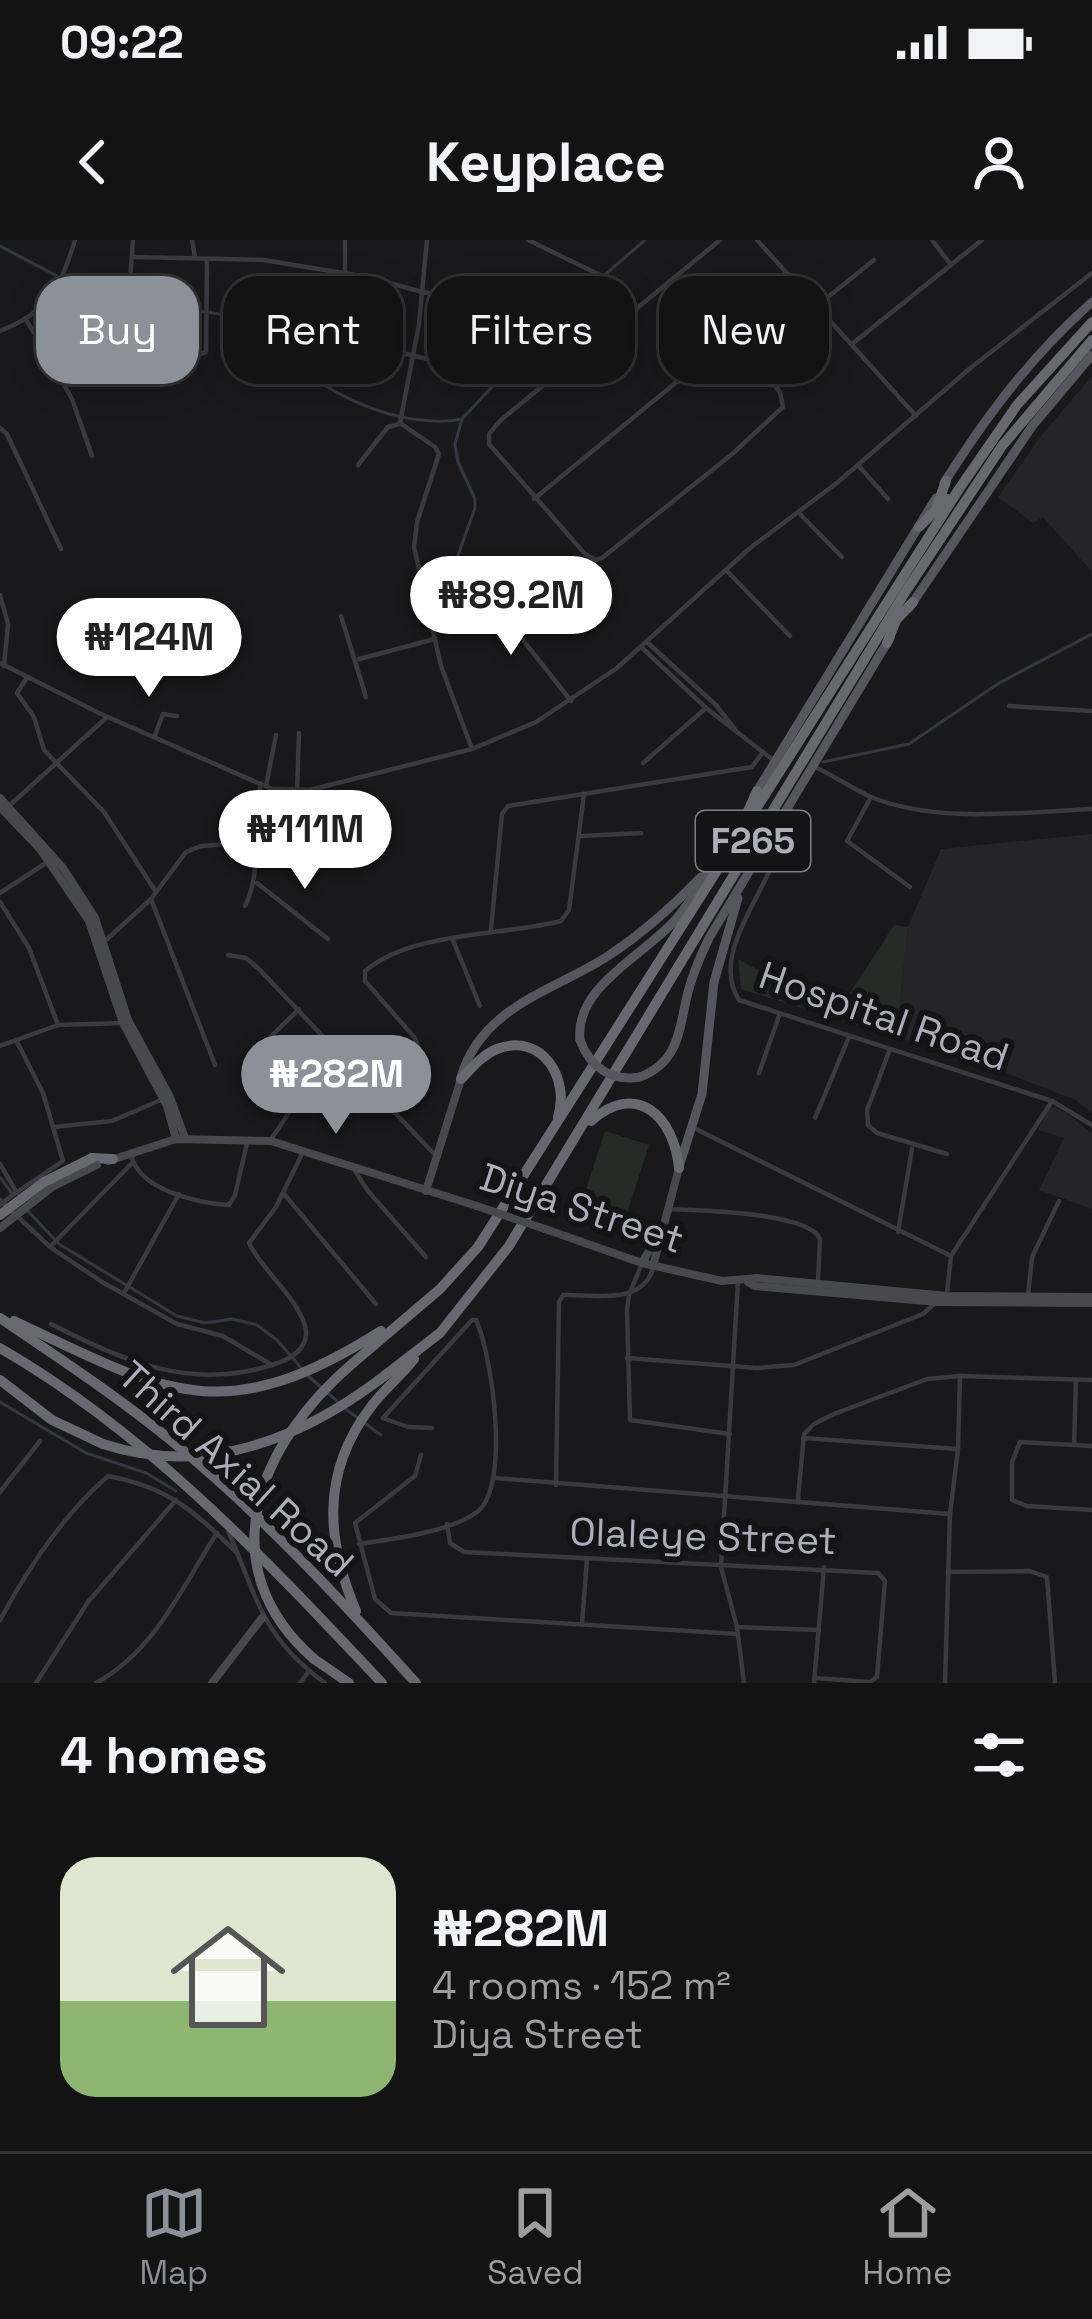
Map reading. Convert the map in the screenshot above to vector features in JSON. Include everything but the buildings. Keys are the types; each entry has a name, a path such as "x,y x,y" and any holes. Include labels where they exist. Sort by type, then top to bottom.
{"highway":[{"name":"F265","path":"0,1316 138,1379 206,1392 253,1388 334,1358 415,1310 450,1279 478,1247 538,1157 925,530 1017,405 1092,322"},
{"name":"F265","path":"0,1380 52,1420 103,1444 165,1458 223,1454 291,1434 424,1347 477,1290 561,1163 1002,446 1092,340"},
{"path":"925,530 946,481"},
{"path":"936,509 959,489"},
{"path":"882,641 909,598"},
{"path":"728,847 761,794"},
{"path":"749,860 762,845 773,819"},
{"path":"460,1079 499,1048 518,1046 543,1055 559,1078 562,1099 538,1157"},
{"path":"561,1163 593,1118 624,1103 646,1107 662,1118 672,1134 679,1168"},
{"path":"0,1215 44,1182 113,1159"},
{"path":"349,1683 312,1665 264,1596 255,1557 256,1511 271,1467 295,1423 328,1384 415,1310"},
{"name":"Third Axial Road","path":"0,1316 174,1443 272,1532 416,1683"},
{"path":"362,1624 334,1544 333,1508 346,1450 369,1408 424,1347"},
{"name":"Third Axial Road","path":"0,1348 112,1422 220,1515 382,1683"}],"main road":[{"path":"761,794 775,762 925,530 946,481 1018,376 1092,302"},
{"path":"909,598 1033,425 1092,355"},
{"path":"773,819 813,766 882,641"},
{"path":"2,807 49,861 89,921 123,1023 168,1103"},
{"path":"2,807 63,868 105,940 128,1020 180,1138"},
{"path":"422,1189 460,1079 483,1034 518,1003 618,949 658,920 728,847"},
{"path":"653,1266 694,1128 709,1053 714,982 749,860"},
{"path":"709,869 676,920 593,995 581,1017 580,1040 604,1072 623,1079 640,1077 665,1062 676,1046 702,953 744,881"},
{"path":"175,1119 201,1138"},
{"path":"160,1143 175,1119"},
{"name":"Diya Street","path":"113,1159 132,1158 180,1138 271,1142 682,1274 755,1286 938,1302 1092,1300"},
{"path":"422,1189 435,1157"},
{"path":"0,1228 52,1187 95,1162"},
{"path":"432,1171 456,1199"},
{"path":"642,1263 663,1227"},
{"path":"659,1246 662,1256 682,1274"},
{"name":"Diya Street","path":"742,1281 757,1278 947,1296 1092,1300"},
{"path":"212,1683 262,1618"}],"street":[{"path":"63,276 75,240"},
{"path":"131,276 133,240"},
{"path":"192,240 195,257"},
{"path":"345,240 345,274"},
{"path":"358,465 384,430 401,417 414,356 427,240"},
{"path":"528,240 600,275"},
{"path":"720,240 493,428 487,439 534,499 596,560 655,518 783,407 773,384"},
{"path":"757,240 787,276"},
{"path":"932,240 951,265"},
{"path":"852,344 982,240"},
{"path":"134,257 263,260 427,293"},
{"path":"199,355 206,352 207,259"},
{"path":"829,296 874,260"},
{"path":"0,595 8,624 2,664 107,717 263,785 297,791 472,749 571,701 1092,273"},
{"path":"0,331 27,321 36,311"},
{"path":"829,320 916,416"},
{"path":"27,321 72,399 92,455"},
{"path":"403,353 427,359"},
{"path":"534,499 676,384"},
{"path":"401,417 439,454 414,547 450,696 472,749"},
{"path":"1,428 61,549"},
{"path":"859,465 888,499"},
{"path":"798,512 842,557"},
{"path":"726,570 790,636"},
{"path":"476,589 494,603 571,701"},
{"path":"341,616 366,697"},
{"path":"357,659 435,639"},
{"path":"644,644 712,702 737,732"},
{"path":"644,644 706,708 775,762"},
{"path":"26,679 17,693 34,717 44,749 104,812 154,896 215,1065"},
{"path":"643,763 712,702"},
{"path":"1009,706 1092,711"},
{"path":"154,737 163,714 177,716"},
{"path":"2,807 107,717"},
{"path":"297,791 299,733"},
{"path":"245,906 255,882 263,785 276,735"},
{"path":"491,929 504,809 752,767 763,752"},
{"path":"813,766 871,797 959,814 1092,808"},
{"path":"378,1095 420,1052 415,1038 365,981 365,970 387,955 491,929 556,922 566,916 584,794"},
{"path":"871,797 847,841 910,887"},
{"path":"580,836 641,833"},
{"path":"105,940 154,896 186,852 256,842"},
{"name":"Hospital Road","path":"762,845 773,857 772,865 741,930 731,980 742,1003 1052,1101 1092,1125"},
{"path":"0,893 49,861"},
{"path":"255,882 328,939"},
{"path":"0,902 29,948 58,1025"},
{"path":"452,938 480,1006"},
{"path":"228,956 246,958 435,1157"},
{"path":"249,1058 299,1010"},
{"path":"759,1072 779,1016"},
{"path":"0,1046 58,1025 123,1023"},
{"path":"815,1118 849,1036"},
{"path":"16,1040 43,1093 62,1163 0,1203 177,1324 223,1336 272,1365"},
{"path":"890,1049 866,1117 877,1133 947,1154"},
{"path":"271,1142 294,1106 344,1058"},
{"path":"947,1296 951,1256 1052,1101"},
{"path":"52,1127 112,1121 168,1103"},
{"path":"694,1128 951,1256"},
{"path":"54,1243 132,1158 139,1172 179,1194 229,1205 236,1195 248,1139"},
{"path":"898,1232 912,1146"},
{"path":"51,1324 116,1357 170,1373 211,1376 272,1365 294,1355 305,1328 300,1306 249,1244 284,1194 304,1149"},
{"path":"0,1164 16,1193"},
{"path":"352,1166 426,1257"},
{"path":"128,1288 179,1194"},
{"path":"284,1194 376,1304"},
{"path":"1028,1296 1032,1257 1060,1201"},
{"path":"667,1209 809,1225 820,1239 818,1283"},
{"path":"642,1263 628,1295 630,1420 730,1434"},
{"path":"556,1486 559,1302 563,1295 628,1295 650,1278 653,1266"},
{"path":"742,1281 721,1568 738,1631 744,1683"},
{"path":"627,1358 757,1368 794,1365 923,1314 938,1302"},
{"path":"359,1544 447,1524 482,1509 493,1478 495,1401 476,1320 383,1418 408,1427 432,1428"},
{"path":"945,1683 960,1376"},
{"path":"798,1500 803,1438 814,1424 834,1414 927,1379 1092,1380"},
{"path":"1074,1445 1076,1380"},
{"path":"803,1438 958,1449"},
{"path":"0,1492 40,1442"},
{"path":"1092,1446 1020,1442 1012,1462 1012,1500 1027,1506 1092,1510"},
{"path":"421,1455 415,1476 357,1519 359,1544 375,1598 392,1613 738,1631 819,1630"},
{"path":"0,1620 32,1565 108,1476 141,1481 176,1500 238,1554"},
{"path":"493,1478 950,1514"},
{"path":"36,1683 88,1602 176,1500"},
{"path":"220,1515 262,1618 285,1649 312,1665 326,1683"},
{"name":"Olaleye Street","path":"447,1524 450,1543 464,1552 721,1568 868,1570 885,1581 880,1670 870,1682 815,1680"},
{"path":"96,1683 140,1652 158,1630 217,1533"},
{"path":"582,1624 586,1559"},
{"path":"815,1680 824,1567"},
{"path":"948,1572 1030,1570 1047,1577 1054,1683"},
{"path":"300,1683 312,1665"}],"shaded area":[{"path":"1092,376 1092,572 1043,517 1033,523 998,497"},
{"path":"1092,834 1092,1113 1076,1100 969,1059 951,1044 939,1050 896,1037 908,927 941,849"},
{"path":"894,925 908,927 896,1037 741,989 738,959 837,1013"},
{"path":"1050,1106 1067,1113 1092,1134 1092,1209 1039,1190 1064,1138 1038,1130"},
{"path":"605,1131 649,1145 625,1219 581,1205"}],"waterway":[{"path":"437,614 475,508 455,444 462,419 561,313 645,240"},
{"path":"0,246 114,306 157,304 263,321 293,362 336,392 413,419 462,419"},
{"path":"823,762 909,744 999,683 1092,634"},
{"path":"0,1177 11,1192"},
{"path":"25,1208 59,1244 177,1316 205,1323 232,1319 257,1325 302,1369"},
{"path":"308,1376 337,1401"},
{"path":"0,1402 86,1453 146,1473 176,1491"},
{"path":"344,1408 381,1435"}]}
